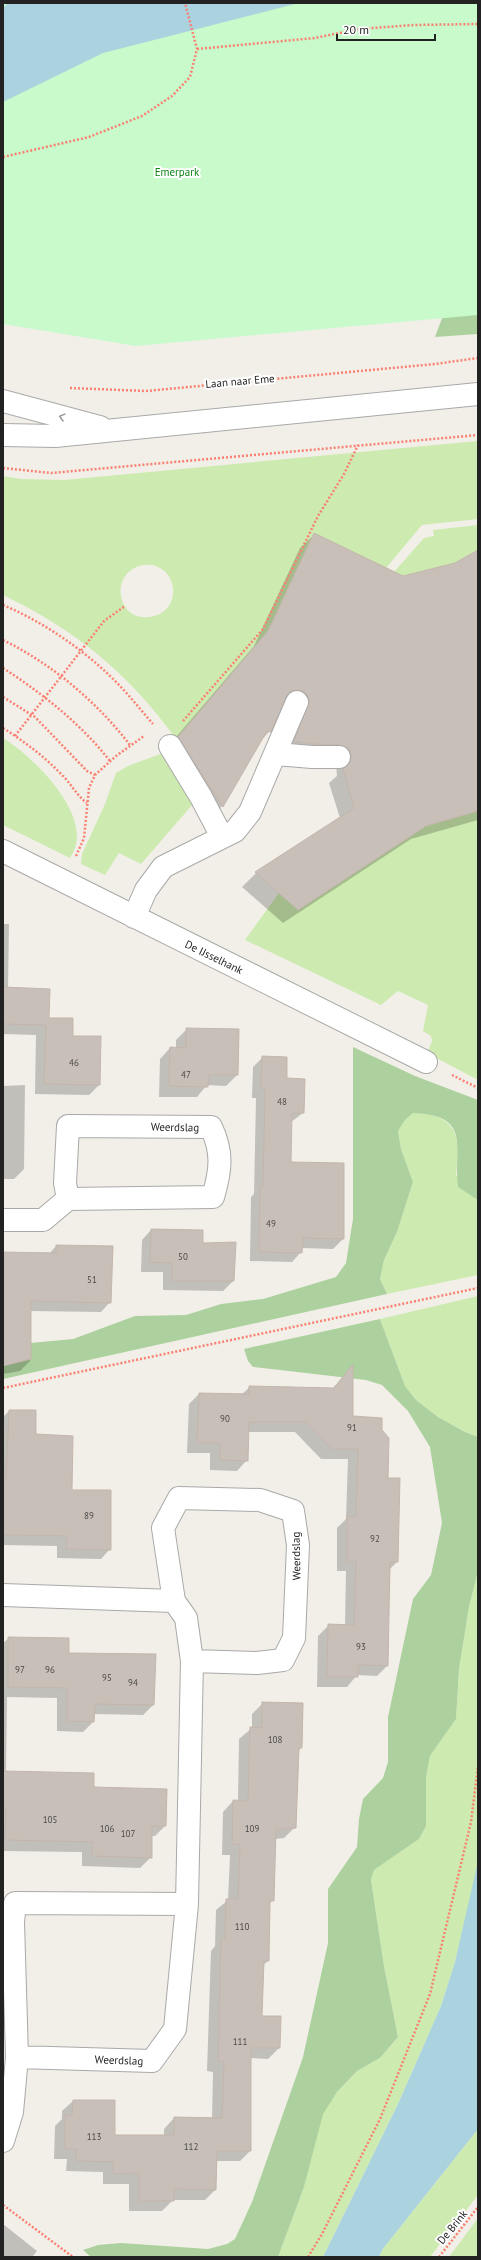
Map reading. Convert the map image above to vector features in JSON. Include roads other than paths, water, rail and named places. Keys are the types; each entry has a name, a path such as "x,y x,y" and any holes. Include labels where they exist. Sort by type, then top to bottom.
{"street":[{"path":"3,435 55,436 113,431 478,394"},
{"path":"3,401 113,431"},
{"path":"134,917 146,890 163,867 235,831 250,812 297,702"},
{"path":"168,743 201,797 222,837"},
{"path":"276,754 312,757 340,757"},
{"name":"De IJsselhank","path":"3,851 426,1062"},
{"name":"Weerdslag","path":"68,1126 211,1127 219,1144 220,1174 213,1197 68,1199 65,1183 68,1126"},
{"path":"3,1220 43,1220 68,1199"},
{"name":"Weerdslag","path":"17,2057 152,2061 175,2029 187,1904 192,1661 186,1618 174,1601 163,1528 179,1498 260,1500 293,1510 298,1545 294,1638 283,1660 257,1663 192,1661"},
{"path":"3,1596 174,1601"},
{"path":"3,2141 12,2112 17,2057 8,1922 15,1903 187,1904"}],"water":[{"path":"8,3 299,3 103,53 3,102 3,8"},
{"path":"478,1861 478,2129 382,2250 379,2257 323,2257 398,2104 441,2006 455,1962"}],"park label":[{"name":"Emerpark","path":"177,172"}]}
